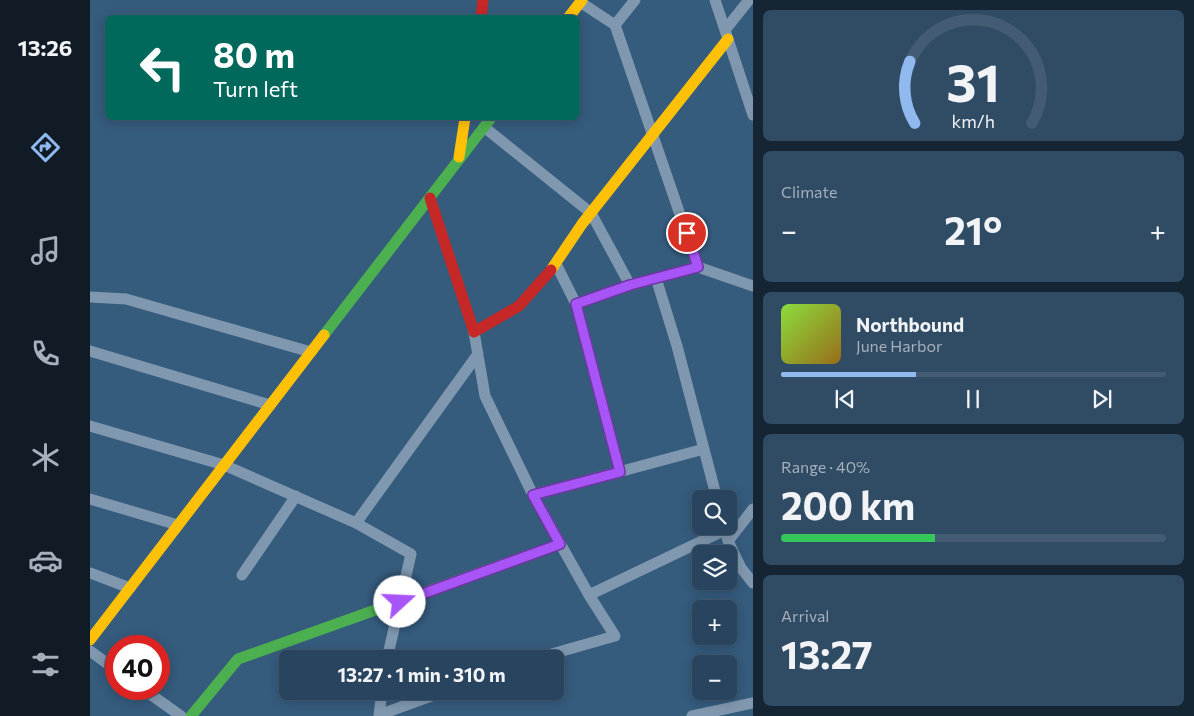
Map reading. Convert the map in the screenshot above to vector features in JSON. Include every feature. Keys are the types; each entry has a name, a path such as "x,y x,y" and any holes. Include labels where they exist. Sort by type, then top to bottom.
{"street":[{"path":"481,15 483,0"},
{"path":"615,25 634,0"},
{"path":"715,0 753,115"},
{"path":"474,332 519,306 556,264 591,213 653,134 749,0"},
{"path":"570,15 581,1 615,25 698,267"},
{"path":"459,160 465,120"},
{"path":"90,640 488,122 591,213 630,285"},
{"path":"430,198 474,332 485,396 533,495 614,636 562,650"},
{"path":"556,264 576,304 620,472"},
{"path":"576,304 630,285 698,267 753,286"},
{"path":"656,278 677,346 715,490"},
{"path":"90,298 126,299 311,352"},
{"path":"90,351 270,405"},
{"path":"356,523 478,354"},
{"path":"90,426 224,464 356,523 411,554 389,650"},
{"path":"533,495 704,448"},
{"path":"242,575 296,496"},
{"path":"90,499 178,525"},
{"path":"737,523 753,509"},
{"path":"589,595 721,535"},
{"path":"726,535 741,568 753,582"},
{"path":"191,716 238,659 560,544"},
{"path":"90,573 130,588"},
{"path":"90,651 105,662"},
{"path":"158,700 181,716"},
{"path":"380,700 378,715 408,711 428,700"},
{"path":"692,716 753,703"}],"traffic: fast":[{"path":"324,335 489,120"},
{"path":"191,716 238,659 560,544"}],"traffic: slow":[{"path":"570,15 582,0"},
{"path":"551,270 582,224 728,39"},
{"path":"459,157 465,120"},
{"path":"90,640 324,335"}],"traffic: jam":[{"path":"481,15 483,0"},
{"path":"430,198 474,332 519,306 551,270"}],"route":[{"path":"400,602 560,544 533,495 620,472 576,304 630,285 698,267 687,233"}]}
